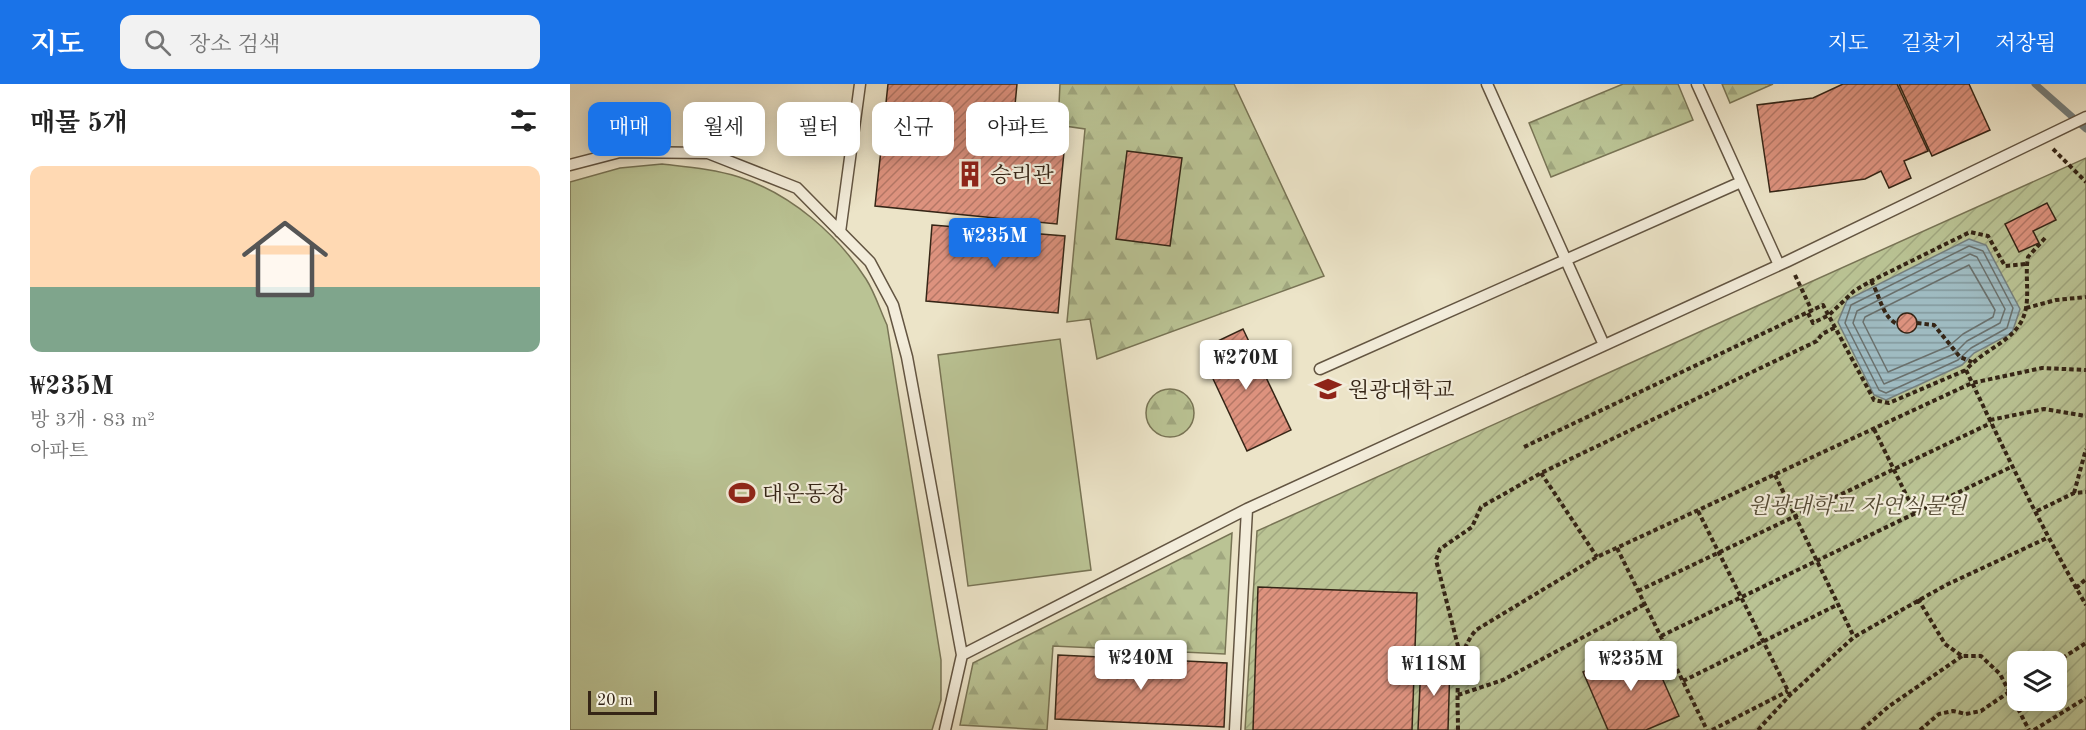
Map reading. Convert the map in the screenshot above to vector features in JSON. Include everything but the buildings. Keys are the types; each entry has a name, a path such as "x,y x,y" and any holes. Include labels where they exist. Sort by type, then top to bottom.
{"lane":[{"path":"840,232 860,84"},
{"path":"1487,84 1604,345"},
{"path":"1697,84 1741,182 1783,263"},
{"path":"962,655 1247,509 1783,263 2086,117"},
{"path":"570,165 620,152 708,153 797,188 870,262 896,316 907,357 962,655 945,730"},
{"path":"1320,369 1741,182"},
{"path":"1234,730 1247,509"}],"path":[{"path":"2042,138 2086,182"},
{"path":"1783,263 1810,312 1813,323 1829,315 1854,291 1871,281 1970,232 1988,236 2005,266 2026,264"},
{"path":"1524,447 1823,305 1874,400 1889,404 1966,370 1972,362 2010,337 2020,325 2026,308 2028,257 2046,238"},
{"path":"1871,281 1878,292 1886,316 1897,324"},
{"path":"2026,308 2056,300 2086,297"},
{"path":"1917,323 1934,325 1960,357 1972,362"},
{"path":"1461,656 1436,560 1440,549 1472,527 1481,507 1541,473 1817,341 1822,334 1836,327"},
{"path":"1458,730 1461,656 1465,643 1476,630 1597,557 1972,383 2042,368 2086,370"},
{"path":"1966,370 2012,467 2037,512 2047,538 2086,605"},
{"path":"1638,591 1990,422 2044,409 2086,416"},
{"path":"1874,429 1915,513"},
{"path":"2074,494 2086,449"},
{"path":"1660,636 2012,467"},
{"path":"1541,473 1597,557"},
{"path":"1774,476 1854,637"},
{"path":"2037,512 2074,494 2086,492"},
{"path":"1698,511 1789,693"},
{"path":"1758,730 1789,693 1854,637 1918,599 2047,538"},
{"path":"1617,548 1707,730"},
{"path":"2076,588 2086,579"},
{"path":"1918,599 1945,644 1962,656"},
{"path":"1458,695 1503,680 1645,604"},
{"path":"1683,681 1837,604"},
{"path":"2067,655 2086,643"},
{"path":"1862,730 1888,707 1962,656 1981,656 2000,674 2007,687"},
{"path":"1920,730 1939,714 1953,711 1966,714 1981,711 2007,692"},
{"path":"1712,730 1789,693"},
{"path":"2034,730 2086,699"},
{"path":"2019,711 2029,730"}],"green space":[{"path":"1060,84 1234,84 1324,276 1097,359 1090,319 1067,322 1085,129 1069,127 1069,102 1059,102"},
{"path":"1623,84 1678,84 1693,120 1551,177 1529,123"},
{"path":"1722,84 1773,84 1730,103"},
{"name":"원광대학교 자연식물원","path":"2086,158 2086,730 1245,730 1257,531"},
{"name":"대운동장","path":"662,164 730,174 777,194 827,231 854,262 872,290 887,325 941,660 941,700 932,730 570,730 570,182 620,168"},
{"path":"1060,339 1091,570 968,586 938,355"},
{"path":"1170,389 1187,396 1194,413 1187,430 1170,437 1153,430 1146,413 1153,396"},
{"path":"1232,533 1225,654 1053,646 1047,730 960,725 973,663"}],"water":[{"path":"1969,239 1986,245 2020,309 2012,333 1974,353 1962,365 1886,400 1874,395 1838,322 1847,300"}],"waterway":[{"path":"2035,84 2086,129"}],"place":[{"name":"승리관","path":"970,174"},
{"name":"원광대학교","path":"1328,389"},
{"name":"대운동장","path":"742,493"}]}
